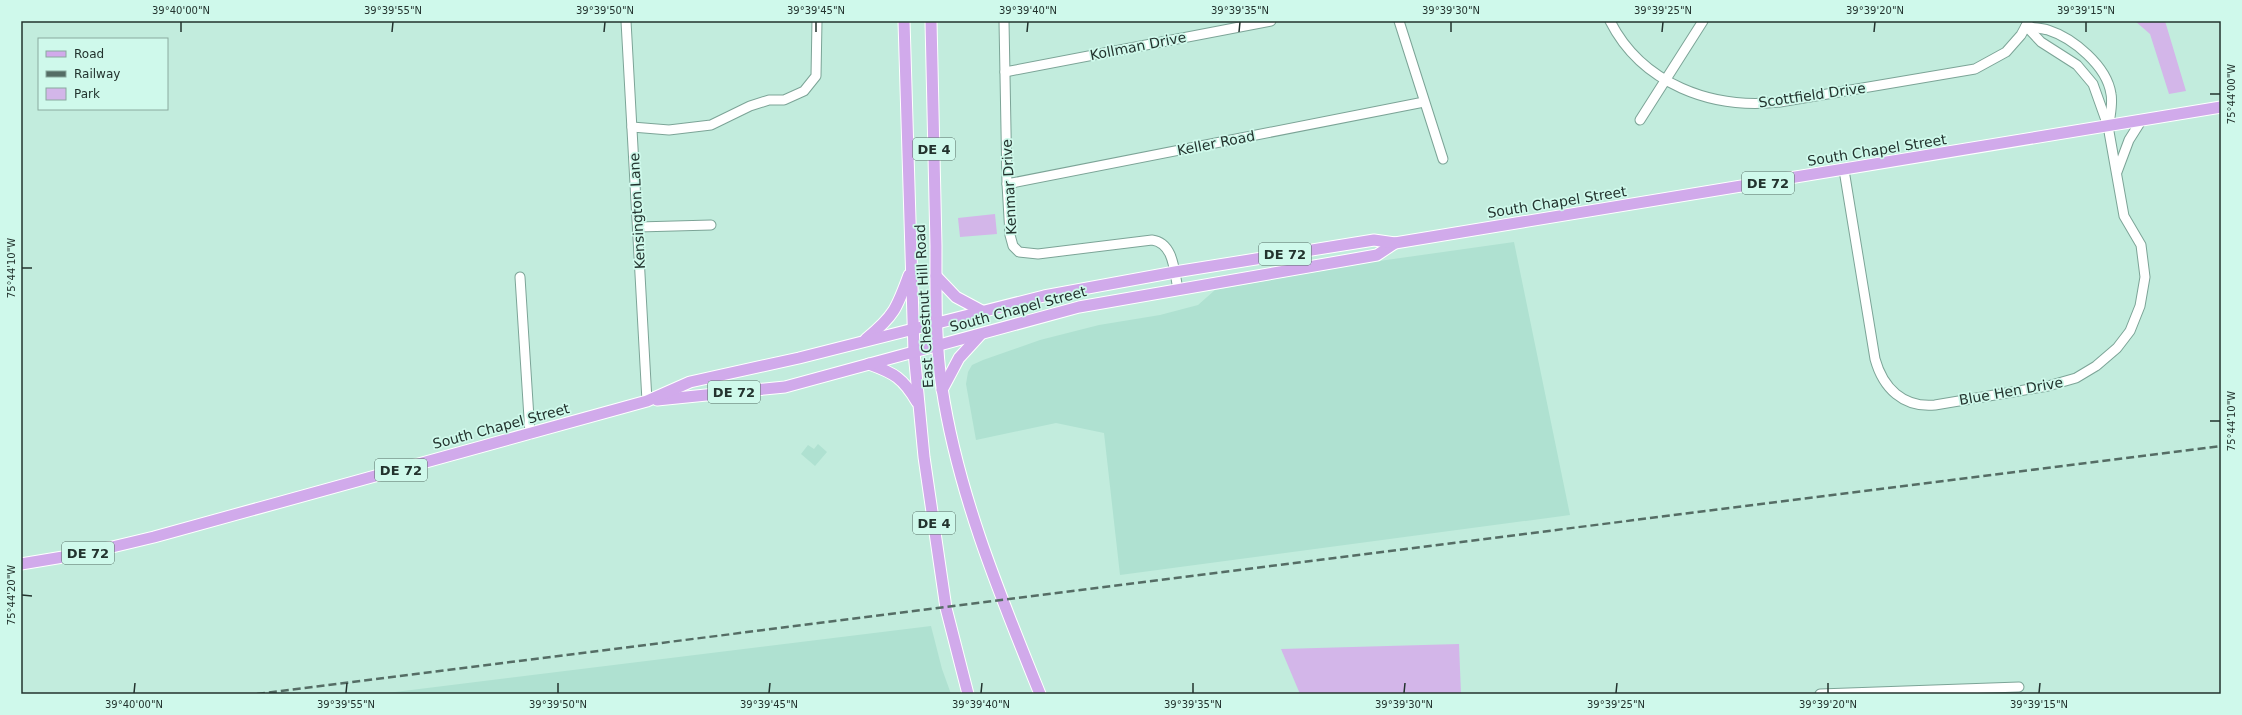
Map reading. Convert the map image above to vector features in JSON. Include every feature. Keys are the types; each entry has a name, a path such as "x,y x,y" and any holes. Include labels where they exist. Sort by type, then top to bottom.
{"main road":[{"name":"East Chestnut Hill Road","path":"904,21 913,328 918,405 946,608 968,694"},
{"name":"East Chestnut Hill Road","path":"931,21 936,276 942,390 952,439 972,512 1002,600 1040,694"},
{"name":"South Chapel Street","path":"21,564 87,553 154,537 647,401 690,382 799,358 913,328 1051,295 1174,272 1374,240 1395,243 2221,107"},
{"name":"South Chapel Street","path":"647,401 785,387 1079,307 1376,256 1395,243"},
{"path":"864,341 884,324 896,310 912,269"},
{"path":"936,276 956,297 982,311"},
{"path":"942,390 959,358 982,333"},
{"path":"869,364 896,375 907,385 918,405"}],"street":[{"name":"Kensington Lane","path":"626,21 647,401"},
{"path":"632,127 669,130 711,125 725,120 750,106 769,100 784,100 804,91 816,76 818,21"},
{"name":"Kenmar Drive","path":"1004,21 1007,184 1010,235 1013,246 1019,252 1038,254 1152,240 1159,241 1168,248 1178,289"},
{"name":"Kollman Drive","path":"1005,72 1271,21"},
{"path":"1399,21 1443,159"},
{"name":"Scottfield Drive","path":"1610,21 1636,57 1665,80 1689,92 1726,102 1754,104 1780,102 1975,69 2006,52 2021,35 2027,24"},
{"path":"1640,120 1703,21"},
{"path":"2027,24 2048,30 2078,47 2095,62 2106,77 2112,95 2108,126"},
{"path":"2027,24 2041,42 2071,60 2086,74 2093,84 2108,126"},
{"name":"Keller Road","path":"1007,184 1424,102"},
{"path":"2117,173 2129,140 2140,121"},
{"name":"Blue Hen Drive","path":"1844,170 1878,370 1890,390 1898,396 1917,405 1926,405 2065,382 2076,378 2096,366 2130,331 2139,310 2144,286 2145,267 2141,245 2124,216 2108,126"},
{"path":"638,227 711,224"},
{"path":"520,277 530,434"},
{"path":"1820,694 1966,691 2018,686"}],"shaded area":[{"path":"1514,242 1570,515 1120,575 1104,433 1056,423 976,440 966,384 968,372 972,365 983,360 1040,340 1099,325 1160,315 1198,305 1215,290 1365,263"},
{"path":"818,444 827,452 815,466 801,454 808,445 814,449"},
{"path":"931,626 942,669 951,694 379,694"}],"green space":[{"path":"2135,21 2165,21 2186,91 2169,94 2150,34"},
{"path":"995,214 997,234 960,237 958,218"},
{"path":"1459,644 1461,694 1300,694 1281,649"}],"railway":[{"path":"257,694 2221,446"}]}
